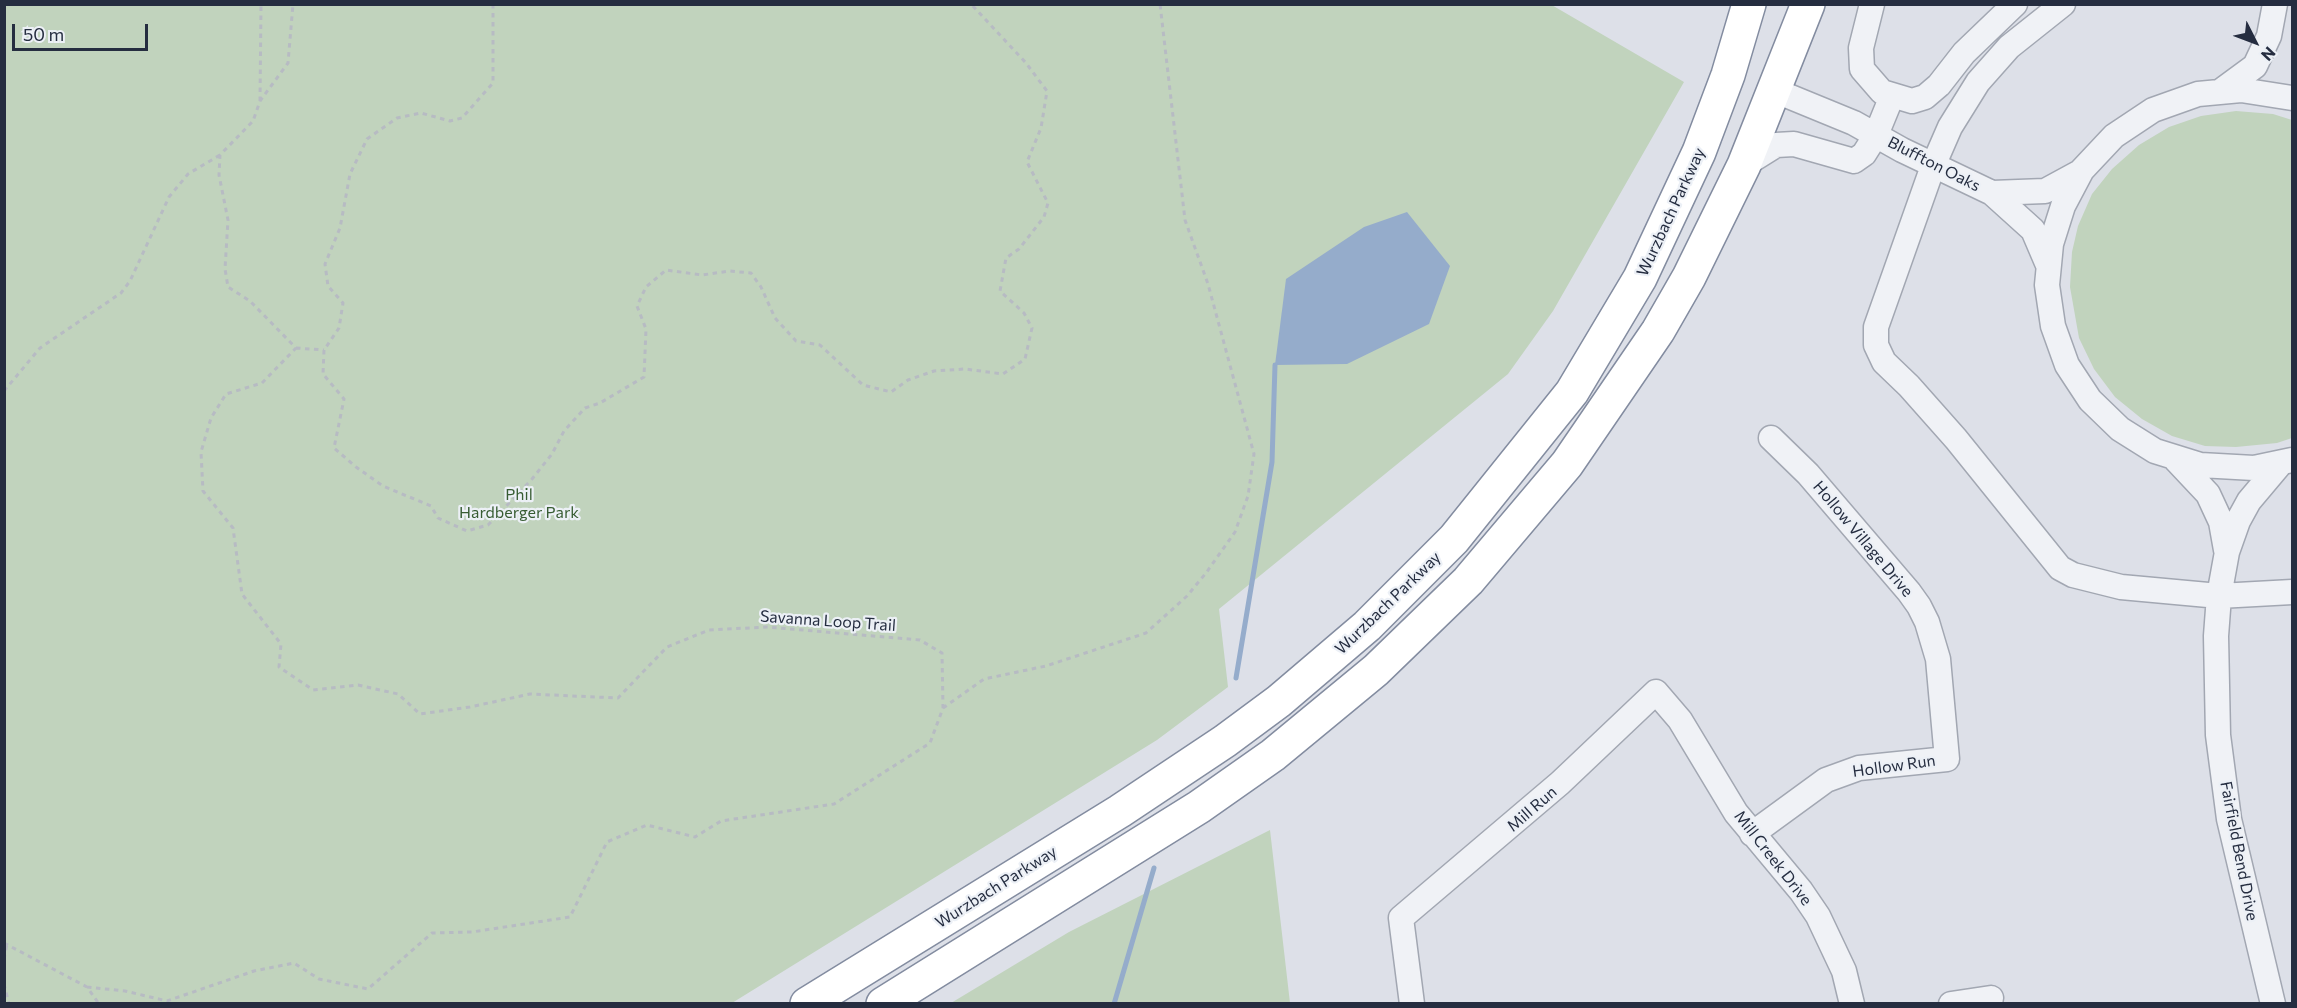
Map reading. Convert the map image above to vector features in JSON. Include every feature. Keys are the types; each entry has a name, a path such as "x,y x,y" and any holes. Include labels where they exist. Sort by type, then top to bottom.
{"highway":[{"name":"Wurzbach Parkway","path":"807,1004 1120,811 1225,741 1279,701 1359,633 1454,539 1572,392 1640,279 1699,152 1728,75 1749,4"},
{"path":"884,1004 1236,782 1324,716 1427,622 1520,523 1567,464 1614,398 1689,277 1744,165 1776,91 1808,4"}],"street":[{"path":"1872,4 1861,48 1862,69 1882,92 1912,101 1925,97 1939,85 1964,53 2015,4"},
{"path":"2063,4 2009,47 1978,82 1929,163 1876,327 1876,345 1884,362 1909,386 1956,439 2060,568 2073,575 2121,587 2219,596 2292,592"},
{"name":"Fairfield Bend Drive","path":"2221,91 2255,66 2269,36 2275,4"},
{"name":"Bluffton Oaks","path":"1776,91 1876,135 1992,193 2033,230 2048,265"},
{"name":"Fairfield Bend Drive","path":"2287,462 2254,468 2227,469 2174,459 2137,441 2120,429 2090,400 2067,365 2053,326 2049,306 2048,265 2059,215 2082,170 2114,136 2143,116 2175,100 2221,91 2261,91 2292,98"},
{"path":"1876,135 1892,96"},
{"name":"Bluffton Oaks","path":"1744,165 1776,145 1794,144 1854,161 1864,154 1876,135"},
{"name":"Bluffton Oaks","path":"1992,193 2045,191 2082,170"},
{"name":"Hollow Village Drive","path":"1771,438 1808,474 1919,606 1927,622 1938,659 1947,759"},
{"name":"Fairfield Bend Drive","path":"2174,459 2208,494 2221,522 2227,552"},
{"name":"Fairfield Bend Drive","path":"2273,1004 2229,819 2218,735 2216,636 2219,596 2227,552 2238,521 2249,501 2287,462"},
{"name":"Mill Creek Drive","path":"1656,692 1680,720 1752,834 1801,891 1818,916 1844,971 1852,1004"},
{"name":"Mill Run","path":"1412,1004 1401,918 1545,797 1656,692"},
{"name":"Hollow Run","path":"1752,834 1826,780 1859,768 1947,759"},
{"path":"1951,1004 1991,998"}],"path":[{"path":"4,391 40,348 121,293 130,281 169,197 188,174 220,155 253,122 260,101 261,4"},
{"path":"260,101 288,63 293,4"},
{"path":"494,4 493,83 462,118 450,121 421,113 397,118 367,139 351,174 340,228 325,264 328,286 343,303 339,328 324,350 323,374 344,399 334,447 356,467 383,486 431,506 438,518 468,531 488,525 532,479 552,454 564,431 585,408 600,403 644,377 646,329 637,306 646,287 666,270 702,275 730,271 751,273 761,287 776,318 796,341 820,345 863,385 891,392 908,380 934,371 965,369 1003,374 1025,359 1032,328 1024,314 1000,291 1006,258 1019,249 1044,217 1048,202 1027,162 1041,128 1047,92 1026,63 971,4"},
{"path":"944,708 984,679 1046,666 1146,633 1187,596 1206,573 1235,532 1248,496 1254,454 1208,284 1185,220 1160,4"},
{"path":"220,155 219,175 228,220 225,269 228,287 250,301 296,348 324,350"},
{"name":"Savanna Loop Trail","path":"87,987 167,1001 254,971 294,963 319,979 368,989 432,933 472,932 570,917 607,842 647,825 695,837 721,821 834,804 930,743 944,708 942,653 920,640 767,627 709,630 667,647 618,698 530,694 470,707 420,714 398,694 358,684 313,690 279,667 281,644 242,594 233,528 203,491 201,452 211,418 226,394 262,383 296,348"},
{"path":"4,959 6,943 87,987 99,1004"},
{"path":"4,984 9,1004"}],"green space":[{"name":"Phil Hardberger Park","path":"1550,4 1684,82 1553,311 1508,374 1219,609 1228,687 1157,740 732,1003 5,1004 5,5"},
{"path":"2236,111 2273,114 2292,120 2292,438 2277,443 2236,447 2205,446 2172,436 2142,419 2115,397 2094,369 2079,338 2070,287 2072,252 2078,226 2092,194 2112,169 2139,145 2169,127 2201,116"},
{"path":"1270,830 1290,1003 951,1003 1069,932"}],"water":[{"path":"1407,212 1450,266 1429,324 1347,364 1275,365 1286,279 1364,227"}],"waterway":[{"path":"1236,678 1272,462 1275,365"},
{"path":"1114,1004 1154,868"}]}
